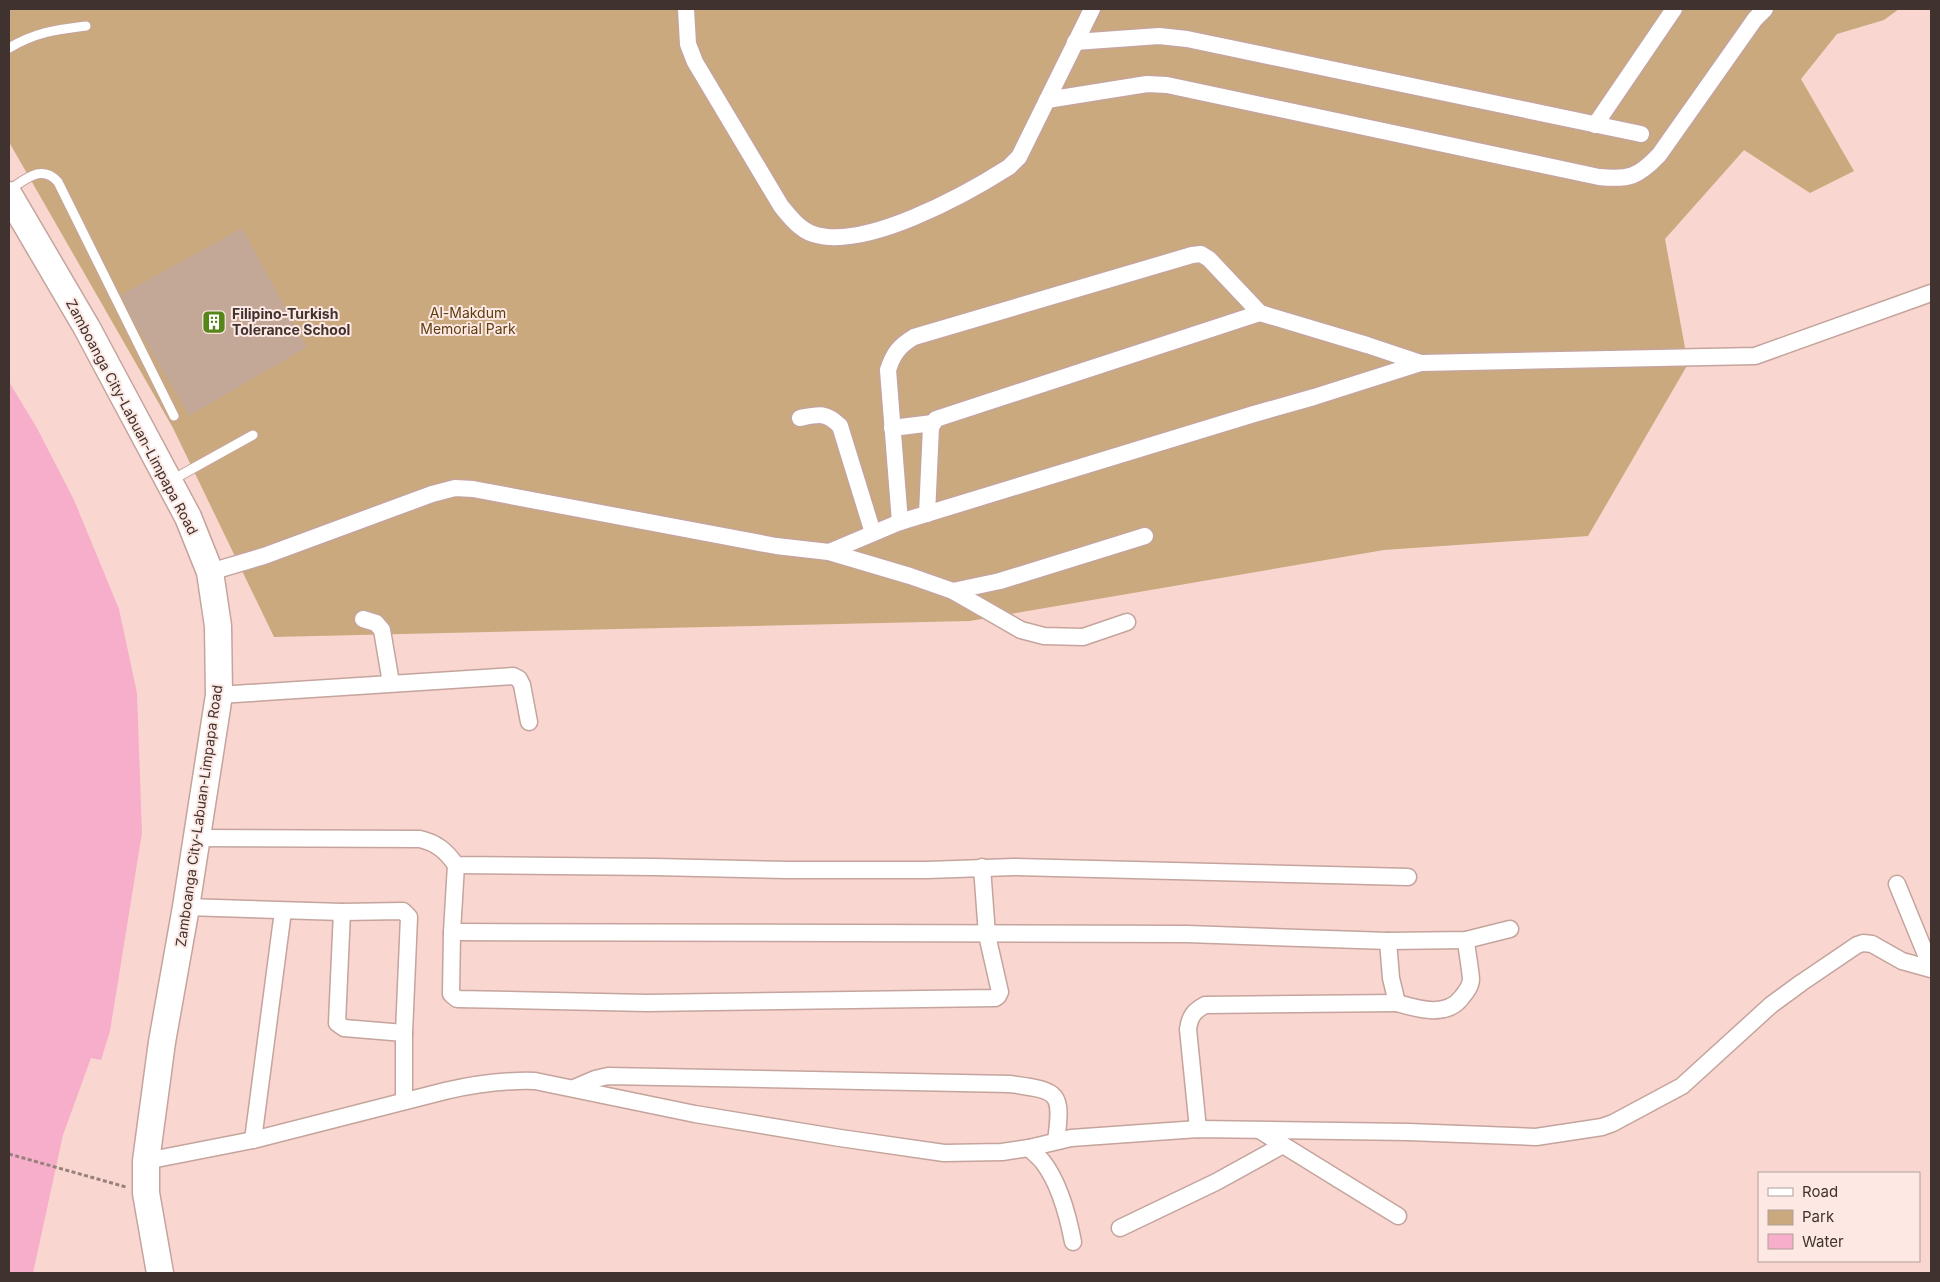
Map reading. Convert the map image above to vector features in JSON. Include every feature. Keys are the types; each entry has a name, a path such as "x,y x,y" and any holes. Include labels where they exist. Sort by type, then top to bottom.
{"main road":[{"name":"Zamboanga City-Labuan-Limpapa Road","path":"9,195 87,328 188,517 210,572 218,626 219,695 186,907 162,1042 146,1161 146,1193 160,1273"}],"street":[{"path":"686,9 688,44 694,62 782,206 793,221 811,233 828,237 891,227 918,216 1008,168 1019,157 1092,9"},
{"path":"1595,125 1674,9"},
{"path":"1047,100 1147,84 1167,85 1599,177 1621,179 1636,176 1647,168 1659,154 1754,12"},
{"path":"1075,42 1159,36 1187,39 1641,134"},
{"path":"900,522 888,370 893,355 900,345 914,337 1201,254 1209,259 1260,314 1367,344 1421,363"},
{"path":"829,552 900,522 1421,363 1755,356 1931,293"},
{"path":"892,428 932,423 936,419 1260,314"},
{"path":"800,418 820,414 833,419 840,426 873,533"},
{"path":"927,514 932,423"},
{"path":"210,572 264,556 432,494 455,488 473,489 776,546 829,552 953,591 1020,630 1044,636 1083,637 1127,622"},
{"path":"953,591 1000,581 1145,536"},
{"path":"363,619 376,623 382,630 391,683"},
{"path":"219,695 513,676 519,679 522,685 529,722"},
{"path":"197,838 420,839 432,842 448,854 456,865 451,994 457,999 648,1003 995,998 1000,992 988,934 982,867"},
{"path":"456,865 788,870 927,870 982,867 1408,877"},
{"path":"1897,884 1931,968"},
{"path":"186,907 284,911 403,911 410,917 404,1032 404,1101"},
{"path":"253,1140 284,911"},
{"path":"342,912 337,1022 344,1028 404,1032"},
{"path":"452,932 1187,934 1388,941 1466,940 1510,929"},
{"path":"1198,1129 1188,1029 1190,1017 1196,1010 1205,1005 1397,1003 1437,1011 1459,1002 1468,989 1471,981 1466,940"},
{"path":"1388,941 1391,978 1397,1003"},
{"path":"146,1161 253,1140 474,1084 509,1080 535,1081 695,1114 944,1154 967,1154 1029,1148 1071,1138 1198,1129 1408,1132 1536,1137 1602,1127 1629,1116 1682,1086 1771,1005 1857,945 1863,943 1872,944 1902,961 1931,968"},
{"path":"574,1088 608,1076 1010,1084 1045,1089 1054,1095 1059,1104 1056,1141"},
{"path":"1259,1130 1398,1216"},
{"path":"1120,1228 1224,1178 1283,1145"},
{"path":"1029,1148 1044,1162 1053,1179 1068,1212 1073,1242"}],"lane":[{"path":"9,48 29,37 49,30 86,26"},
{"path":"9,190 40,173 47,172 58,182 174,416"},
{"path":"169,482 253,435"}],"path":[{"path":"9,1154 146,1193"}],"green space":[{"name":"Al-Makdum Memorial Park","path":"9,9 1899,9 1884,20 1837,34 1801,79 1854,171 1810,193 1744,150 1665,239 1688,364 1588,536 1384,550 970,621 274,637 173,428 9,142"}],"water":[{"path":"9,382 37,428 74,500 119,609 137,693 142,833 110,1031 101,1060 91,1058 63,1135 33,1273 9,1273"}],"building":[{"name":"Filipino-Turkish Tolerance School","path":"242,228 307,347 189,416 135,323 121,295"}],"place":[{"name":"Filipino-Turkish Tolerance School","path":"214,322"}]}
